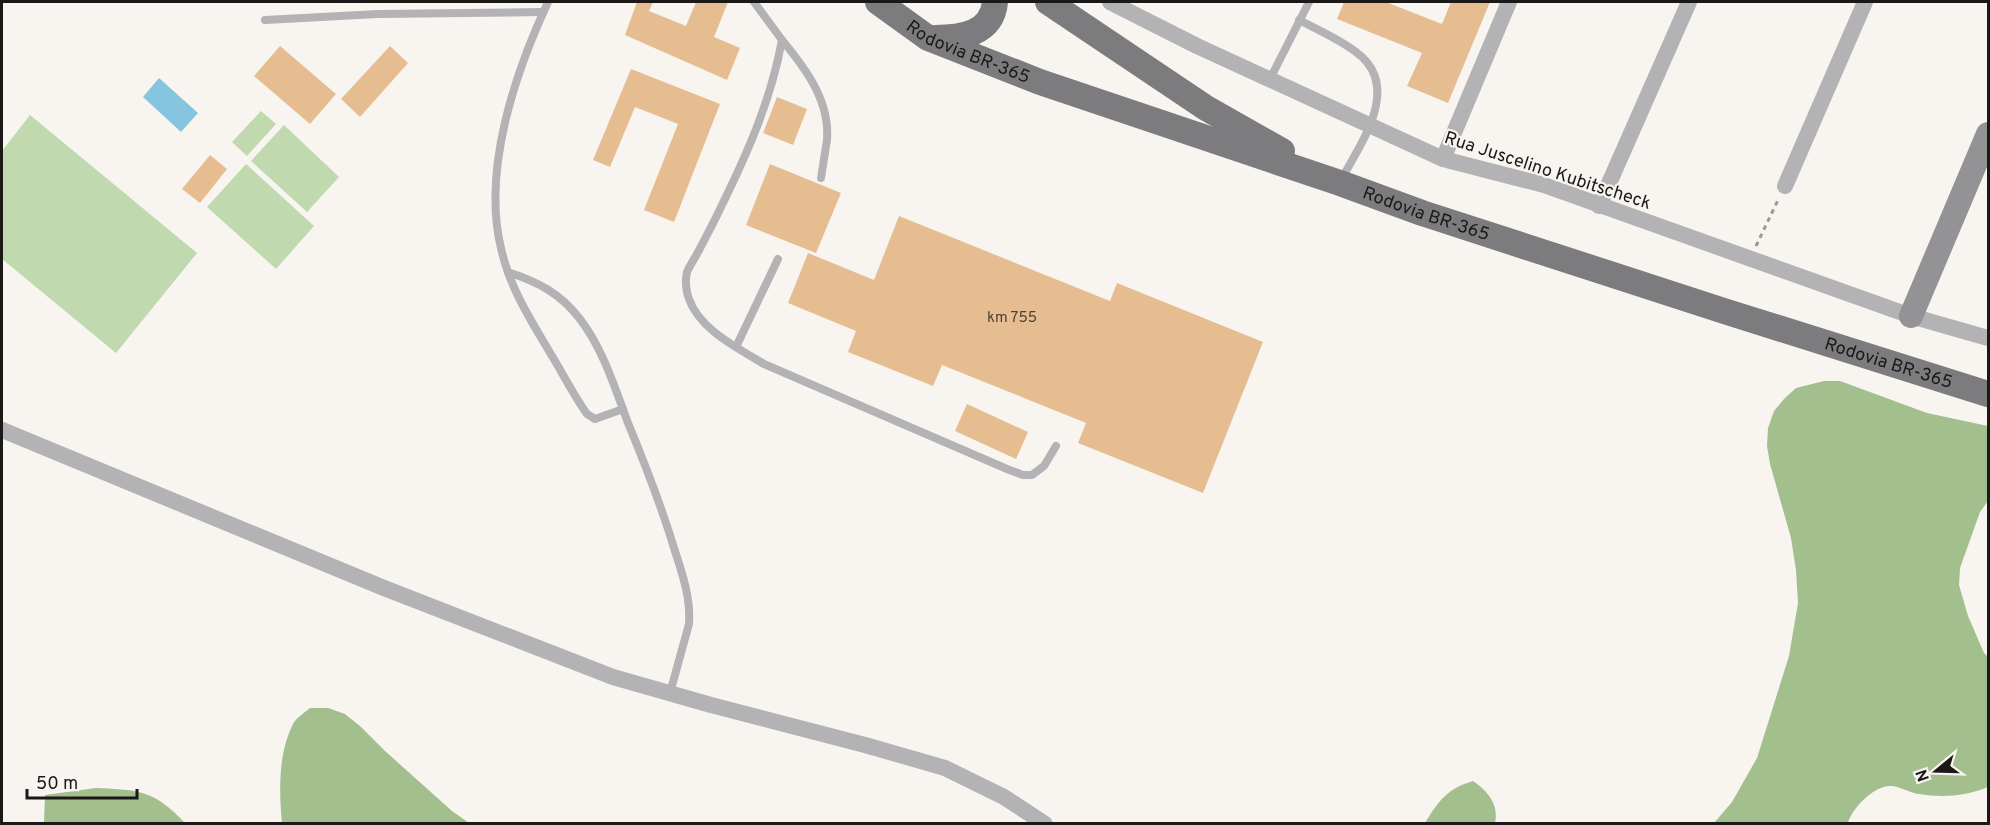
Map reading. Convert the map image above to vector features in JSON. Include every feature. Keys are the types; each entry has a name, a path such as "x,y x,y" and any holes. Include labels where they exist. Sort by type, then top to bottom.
{"main road":[{"name":"Rodovia BR-365","path":"878,2 928,38 1040,82 1478,232 1989,394"},
{"path":"928,38 955,38 969,35 980,29 990,18 995,2"},
{"path":"1048,2 1206,108 1340,183"}],"street":[{"name":"Rua Juscelino Kubitscheck","path":"1110,2 1197,46 1443,159 1544,186 1911,316 1989,338"},
{"path":"1443,159 1509,2"},
{"path":"1599,206 1689,2"},
{"path":"1785,186 1865,2"},
{"path":"1911,316 1989,134"},
{"path":"2,430 384,588 613,677 945,768 1004,797 1045,824"}],"lane":[{"path":"548,2 525,57 504,124 496,177 495,212 501,248 508,272 522,304 587,414 600,419 623,409"},
{"path":"754,2 805,69 817,90 825,114 827,138 821,177"},
{"path":"1270,79 1309,2"},
{"path":"265,20 378,14 543,12"},
{"path":"1299,20 1356,52 1368,62 1378,81 1379,96 1370,125 1340,183"},
{"path":"782,40 776,75 760,122 721,207 687,273 686,288 698,315 736,347 764,364 1006,469 1023,475 1037,473 1056,446"},
{"path":"736,347 778,259"},
{"path":"508,272 543,285 558,296 580,319 599,351 661,506 688,598 689,624 670,693"}],"path":[{"path":"1749,260 1785,186"}],"green space":[{"path":"261,111 276,124 247,156 232,142"},
{"path":"30,115 197,253 116,353 2,259 2,151"},
{"path":"284,125 339,177 307,212 251,161"},
{"path":"246,164 314,226 276,269 207,207"},
{"path":"1824,381 1840,381 1927,413 1988,426 1988,501 1980,512 1960,568 1959,585 1968,616 1984,653 1988,657 1988,787 1963,794 1937,796 1885,786 1859,804 1848,823 1714,823 1732,802 1757,758 1789,656 1798,603 1791,538 1770,464 1767,446 1768,428 1774,411 1796,388"},
{"path":"310,708 328,708 345,714 452,811 469,823 282,823 280,786 282,760 294,722"},
{"path":"1473,781 1483,789 1494,804 1495,823 1425,823 1444,796 1457,787"},
{"path":"96,788 145,794 164,804 185,823 44,823 45,795"}],"water":[{"path":"159,78 198,113 181,132 143,97"}],"building":[{"path":"637,2 653,2 649,11 686,26 696,2 728,2 714,37 740,48 727,80 625,35"},
{"path":"1344,2 1386,2 1442,24 1451,2 1490,2 1448,103 1407,86 1422,53 1337,19"},
{"path":"280,46 336,94 310,124 254,76"},
{"path":"390,46 408,63 360,117 341,99"},
{"path":"631,69 720,104 674,222 644,210 678,124 635,107 610,167 593,160"},
{"path":"777,97 807,109 793,145 763,133"},
{"path":"210,155 227,169 200,203 182,189"},
{"path":"770,164 841,193 816,253 746,225"},
{"path":"899,216 1110,301 1117,283 1263,342 1203,493 1078,443 1086,423 942,365 933,386 848,352 856,331 788,303 808,253 874,280"},
{"path":"967,404 1028,432 1016,459 955,431"}]}
